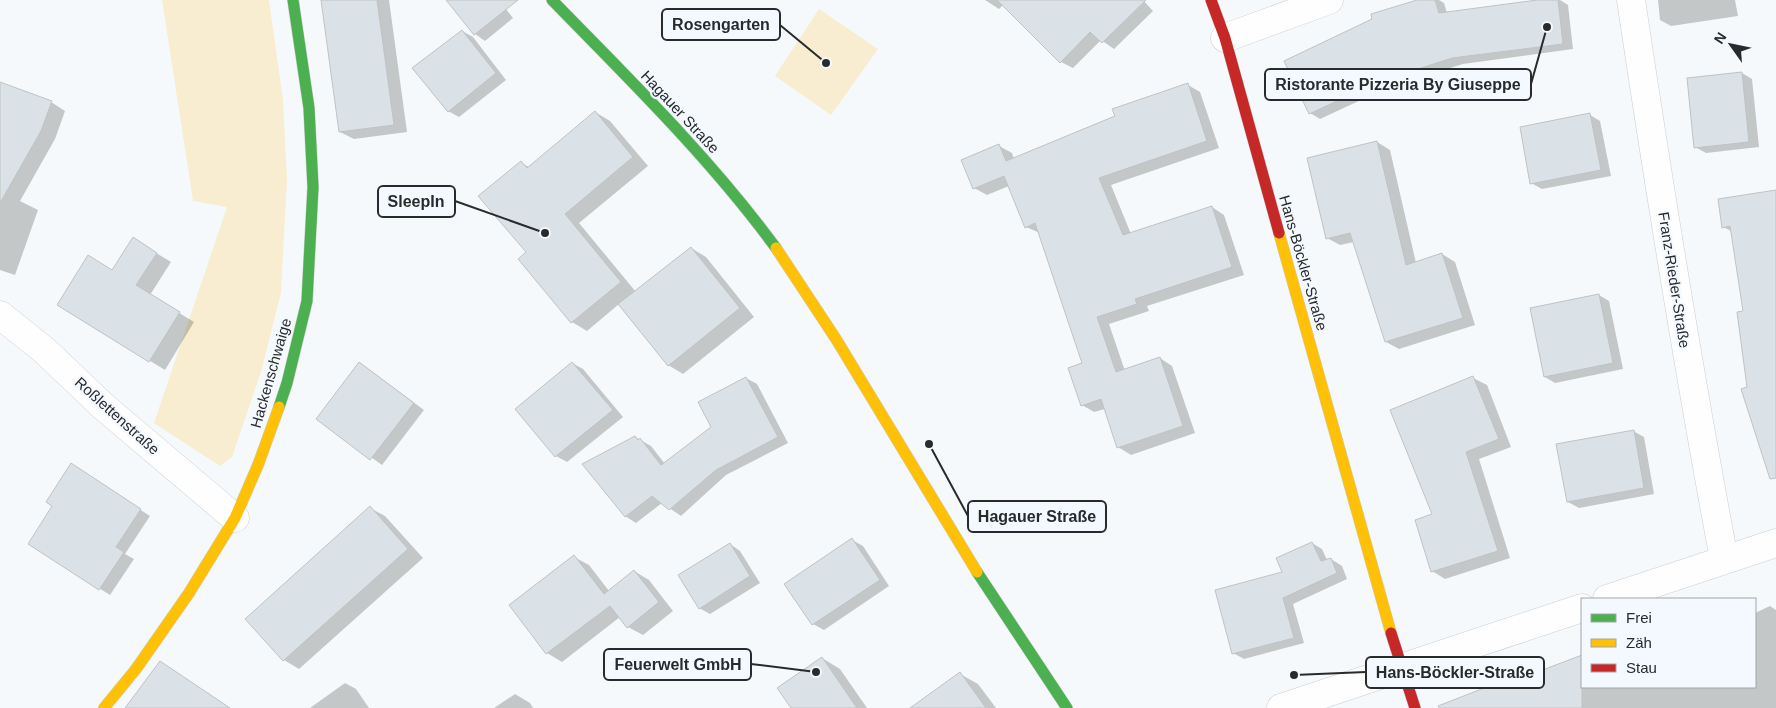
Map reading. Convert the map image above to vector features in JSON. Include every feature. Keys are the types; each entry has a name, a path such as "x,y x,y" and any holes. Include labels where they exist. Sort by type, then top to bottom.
{"street":[{"name":"Hackenschwaige","path":"104,708 136,669 189,593 235,518 258,465 287,383 307,301 313,187 310,108 293,0"},
{"name":"Hagauer Straße","path":"552,0 707,163 761,228 848,356 906,456 1002,612 1067,708"},
{"name":"Hans-Böckler-Straße","path":"1211,0 1225,38 1402,669 1415,708"},
{"path":"1225,38 1329,0"},
{"name":"Franz-Rieder-Straße","path":"1631,0 1666,237 1693,397 1724,559"},
{"name":"Roßlettenstraße","path":"0,315 44,350 104,406 235,518"},
{"path":"1610,598 1776,543"},
{"path":"1281,708 1581,608"}],"shaded area":[{"path":"162,0 269,0 283,100 287,179 281,293 261,372 232,457 220,466 154,423 227,207 193,201"},
{"path":"819,9 878,49 831,115 775,76"}],"building":[{"path":"321,0 377,0 394,125 339,132"},
{"path":"446,0 518,0 474,35"},
{"path":"997,0 1146,0 1102,43 1090,32 1060,63"},
{"path":"1417,0 1435,0 1439,13 1537,0 1558,0 1563,44 1452,58 1378,82 1309,114 1284,61 1372,19 1371,14"},
{"path":"462,30 496,73 448,112 412,68"},
{"path":"1742,72 1749,142 1694,148 1687,78"},
{"path":"0,82 52,101 41,131 0,203"},
{"path":"1188,83 1207,141 1099,178 1123,235 1212,206 1232,267 1135,299 1137,304 1097,317 1116,372 1160,357 1183,426 1117,448 1101,399 1081,406 1068,368 1082,363 1035,223 1025,228 1004,176 973,189 961,160 999,144 1006,161 1115,116 1112,109"},
{"path":"595,111 633,157 565,214 621,282 571,323 518,259 526,252 478,196 521,161 527,168"},
{"path":"1590,113 1601,170 1530,184 1520,127"},
{"path":"1377,141 1406,265 1442,253 1463,318 1385,342 1350,233 1326,239 1307,158"},
{"path":"1776,190 1776,478 1770,479 1741,389 1747,387 1737,312 1743,311 1730,226 1722,228 1718,199"},
{"path":"133,237 157,253 136,285 180,312 149,362 57,305 88,255 112,270"},
{"path":"691,247 740,308 668,366 618,304"},
{"path":"1599,294 1613,363 1544,377 1530,308"},
{"path":"359,362 414,403 370,460 316,419"},
{"path":"572,362 613,410 555,457 515,409"},
{"path":"1473,376 1499,439 1466,452 1498,551 1431,572 1415,520 1432,514 1390,410"},
{"path":"746,377 778,437 716,470 669,510 652,496 625,517 582,464 635,436 638,440 640,438 661,465 711,427 698,402"},
{"path":"1634,430 1644,488 1567,502 1556,444"},
{"path":"71,463 141,509 116,547 124,552 99,590 28,544 52,506 46,502"},
{"path":"370,506 408,549 283,661 245,619"},
{"path":"852,538 880,580 812,625 784,584"},
{"path":"1312,542 1321,561 1331,558 1337,573 1283,598 1294,638 1232,654 1215,590 1282,572 1276,558"},
{"path":"730,543 750,576 699,609 678,575"},
{"path":"574,555 604,594 634,570 659,602 627,628 610,606 546,654 509,605"},
{"path":"1581,655 1582,708 1439,708 1438,706 1530,670 1532,674"},
{"path":"822,657 857,708 791,708 777,688"},
{"path":"160,661 230,708 125,708"},
{"path":"960,672 986,708 910,708"}],"traffic: fast":[{"path":"279,407 287,383 307,301 313,187 309,108 293,0"},
{"path":"552,0 697,151 776,248"},
{"path":"977,572 1067,708"}],"traffic: slow":[{"path":"1279,233 1391,633"},
{"path":"776,248 836,339 977,572"},
{"path":"104,708 136,669 189,593 235,518 258,465 279,407"}],"traffic: jam":[{"path":"1211,0 1225,38 1279,233"},
{"path":"1391,633 1415,708"}],"place":[{"name":"Ristorante Pizzeria By Giuseppe","path":"1547,27"},
{"name":"Rosengarten","path":"826,63"},
{"name":"SleepIn","path":"545,233"},
{"name":"Hagauer Straße","path":"929,444"},
{"name":"Feuerwelt GmbH","path":"816,672"},
{"name":"Hans-Böckler-Straße","path":"1294,675"}]}
